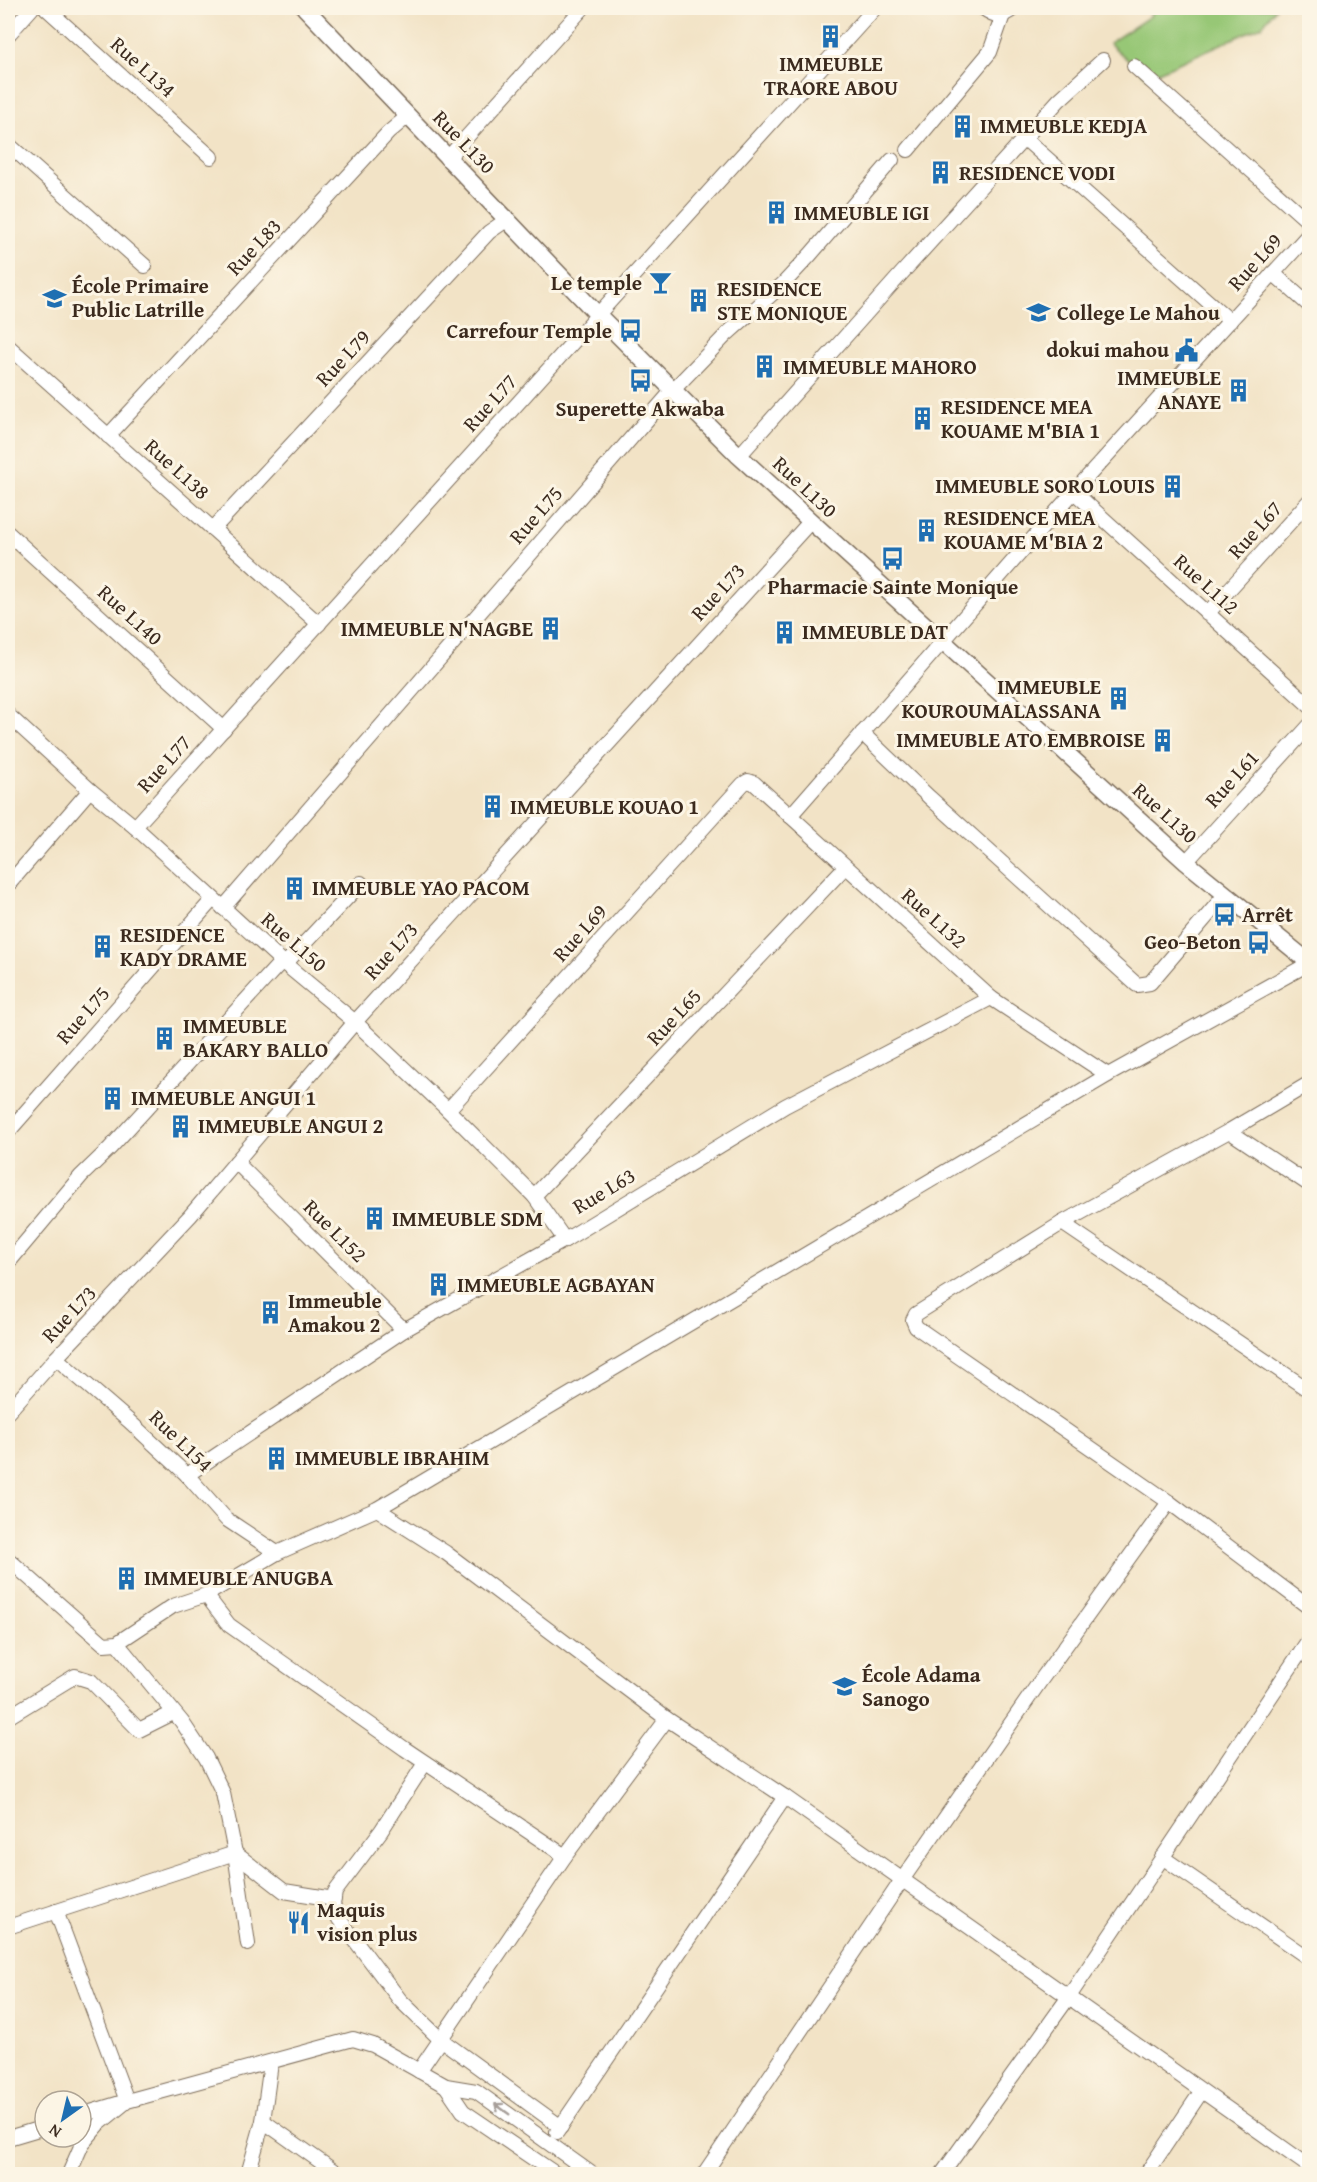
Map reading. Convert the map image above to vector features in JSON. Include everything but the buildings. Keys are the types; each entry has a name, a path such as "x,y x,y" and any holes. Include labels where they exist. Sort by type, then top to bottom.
{"street":[{"path":"8,35 32,8"},
{"name":"Rue L134","path":"46,8 211,157"},
{"name":"Rue L130","path":"305,8 598,315 739,456 1185,862 1309,963"},
{"path":"447,159 583,8"},
{"name":"Rue L77","path":"135,827 875,8"},
{"path":"983,8 996,16 1009,11"},
{"path":"908,150 990,52 1009,11"},
{"path":"739,456 1024,138 1059,100 1103,60"},
{"path":"1134,66 1310,223"},
{"name":"Rue L83","path":"108,436 388,133 408,116"},
{"path":"1024,138 1230,321"},
{"path":"8,144 145,266"},
{"name":"Rue L75","path":"8,1132 218,903 672,391 728,334 783,284 892,160"},
{"name":"Rue L79","path":"213,529 489,232 508,219"},
{"name":"Rue L69","path":"790,816 1074,492 1310,233"},
{"path":"1273,273 1310,306"},
{"name":"Rue L138","path":"8,346 319,624"},
{"name":"Rue L112","path":"1074,492 1310,706"},
{"name":"Rue L67","path":"1207,614 1308,505"},
{"name":"Rue L73","path":"8,1412 190,1216 355,1022 810,522"},
{"name":"Rue L140","path":"8,533 224,729"},
{"name":"Rue L150","path":"8,715 284,962 355,1022 534,1196 565,1240"},
{"name":"Rue L61","path":"1185,862 1310,725"},
{"path":"862,733 929,797 1137,985 1150,983 1225,896"},
{"name":"Rue L132","path":"743,784 748,781 754,783 991,998 1108,1075"},
{"name":"Rue L69","path":"448,1110 743,784"},
{"path":"8,885 90,790"},
{"name":"Rue L65","path":"534,1196 845,867"},
{"path":"8,1263 81,1176 361,884"},
{"path":"110,1644 173,1606 206,1595 277,1553 377,1509 1108,1075 1309,963"},
{"name":"Rue L63","path":"187,1475 404,1330 565,1240 785,1106 991,998"},
{"path":"1310,1083 1229,1131 1062,1223 916,1314 913,1320 916,1327 1168,1502 1310,1608"},
{"path":"1229,1131 1310,1185"},
{"name":"Rue L152","path":"236,1162 404,1330"},
{"path":"1062,1223 1310,1391"},
{"name":"Rue L154","path":"56,1358 187,1475 226,1519 277,1553"},
{"path":"704,2175 902,1880 1168,1502"},
{"path":"377,1509 446,1553 668,1719 785,1797 1310,2167"},
{"path":"8,1559 110,1644 182,1722 206,1758 223,1793 235,1853 248,1944"},
{"path":"206,1595 229,1625 425,1763 565,1856"},
{"path":"942,2175 1068,1998 1310,1638"},
{"path":"8,1718 75,1676 91,1681 139,1730 173,1713"},
{"path":"419,2071 565,1856 668,1719"},
{"path":"425,1763 381,1831 335,1892 333,1905 339,1919 400,2001 440,2039 561,2127"},
{"path":"549,2144 785,1797"},
{"path":"235,1853 284,1891 334,1899"},
{"path":"8,1927 235,1853"},
{"path":"1161,1857 1310,1959"},
{"path":"56,1911 127,2101"},
{"path":"93,2111 353,2039 373,2045 446,2086 476,2091 592,2175"},
{"path":"248,2175 263,2121 271,2063"},
{"path":"446,2086 464,2111 556,2175"},
{"path":"1146,2175 1201,2092"},
{"path":"69,2175 82,2144 100,2123 127,2101"},
{"path":"263,2121 338,2175"},
{"path":"8,2138 33,2131"}],"green space":[{"path":"1144,8 1276,8 1262,26 1147,77 1109,43 1152,15"}],"place":[{"name":"IMMEUBLE TRAORE ABOU","path":"831,36"},
{"name":"IMMEUBLE KEDJA","path":"962,126"},
{"name":"RESIDENCE VODI","path":"941,173"},
{"name":"IMMEUBLE IGI","path":"776,213"},
{"name":"Le temple","path":"660,283"},
{"name":"École Primaire Public Latrille","path":"54,298"},
{"name":"RESIDENCE STE MONIQUE","path":"699,301"},
{"name":"College Le Mahou","path":"1039,313"},
{"name":"Carrefour Temple","path":"630,331"},
{"name":"dokui mahou","path":"1187,350"},
{"name":"IMMEUBLE MAHORO","path":"765,367"},
{"name":"Superette Akwaba","path":"640,381"},
{"name":"IMMEUBLE ANAYE","path":"1239,390"},
{"name":"RESIDENCE MEA KOUAME M'BIA 1","path":"923,419"},
{"name":"IMMEUBLE SORO LOUIS","path":"1173,486"},
{"name":"RESIDENCE MEA KOUAME M'BIA 2","path":"926,530"},
{"name":"Pharmacie Sainte Monique","path":"893,559"},
{"name":"IMMEUBLE N'NAGBE","path":"551,629"},
{"name":"IMMEUBLE DAT","path":"784,632"},
{"name":"IMMEUBLE KOUROUMALASSANA","path":"1119,699"},
{"name":"IMMEUBLE ATO EMBROISE","path":"1163,740"},
{"name":"IMMEUBLE KOUAO 1","path":"492,807"},
{"name":"IMMEUBLE YAO PACOM","path":"294,888"},
{"name":"Arrêt","path":"1224,915"},
{"name":"Geo-Beton","path":"1259,942"},
{"name":"RESIDENCE KADY DRAME","path":"102,947"},
{"name":"IMMEUBLE BAKARY BALLO","path":"165,1038"},
{"name":"IMMEUBLE ANGUI 1","path":"113,1098"},
{"name":"IMMEUBLE ANGUI 2","path":"180,1126"},
{"name":"IMMEUBLE SDM","path":"374,1219"},
{"name":"IMMEUBLE AGBAYAN","path":"439,1285"},
{"name":"Immeuble Amakou 2","path":"270,1313"},
{"name":"IMMEUBLE IBRAHIM","path":"277,1458"},
{"name":"IMMEUBLE ANUGBA","path":"126,1578"},
{"name":"École Adama Sanogo","path":"844,1687"},
{"name":"Maquis vision plus","path":"299,1922"}]}
